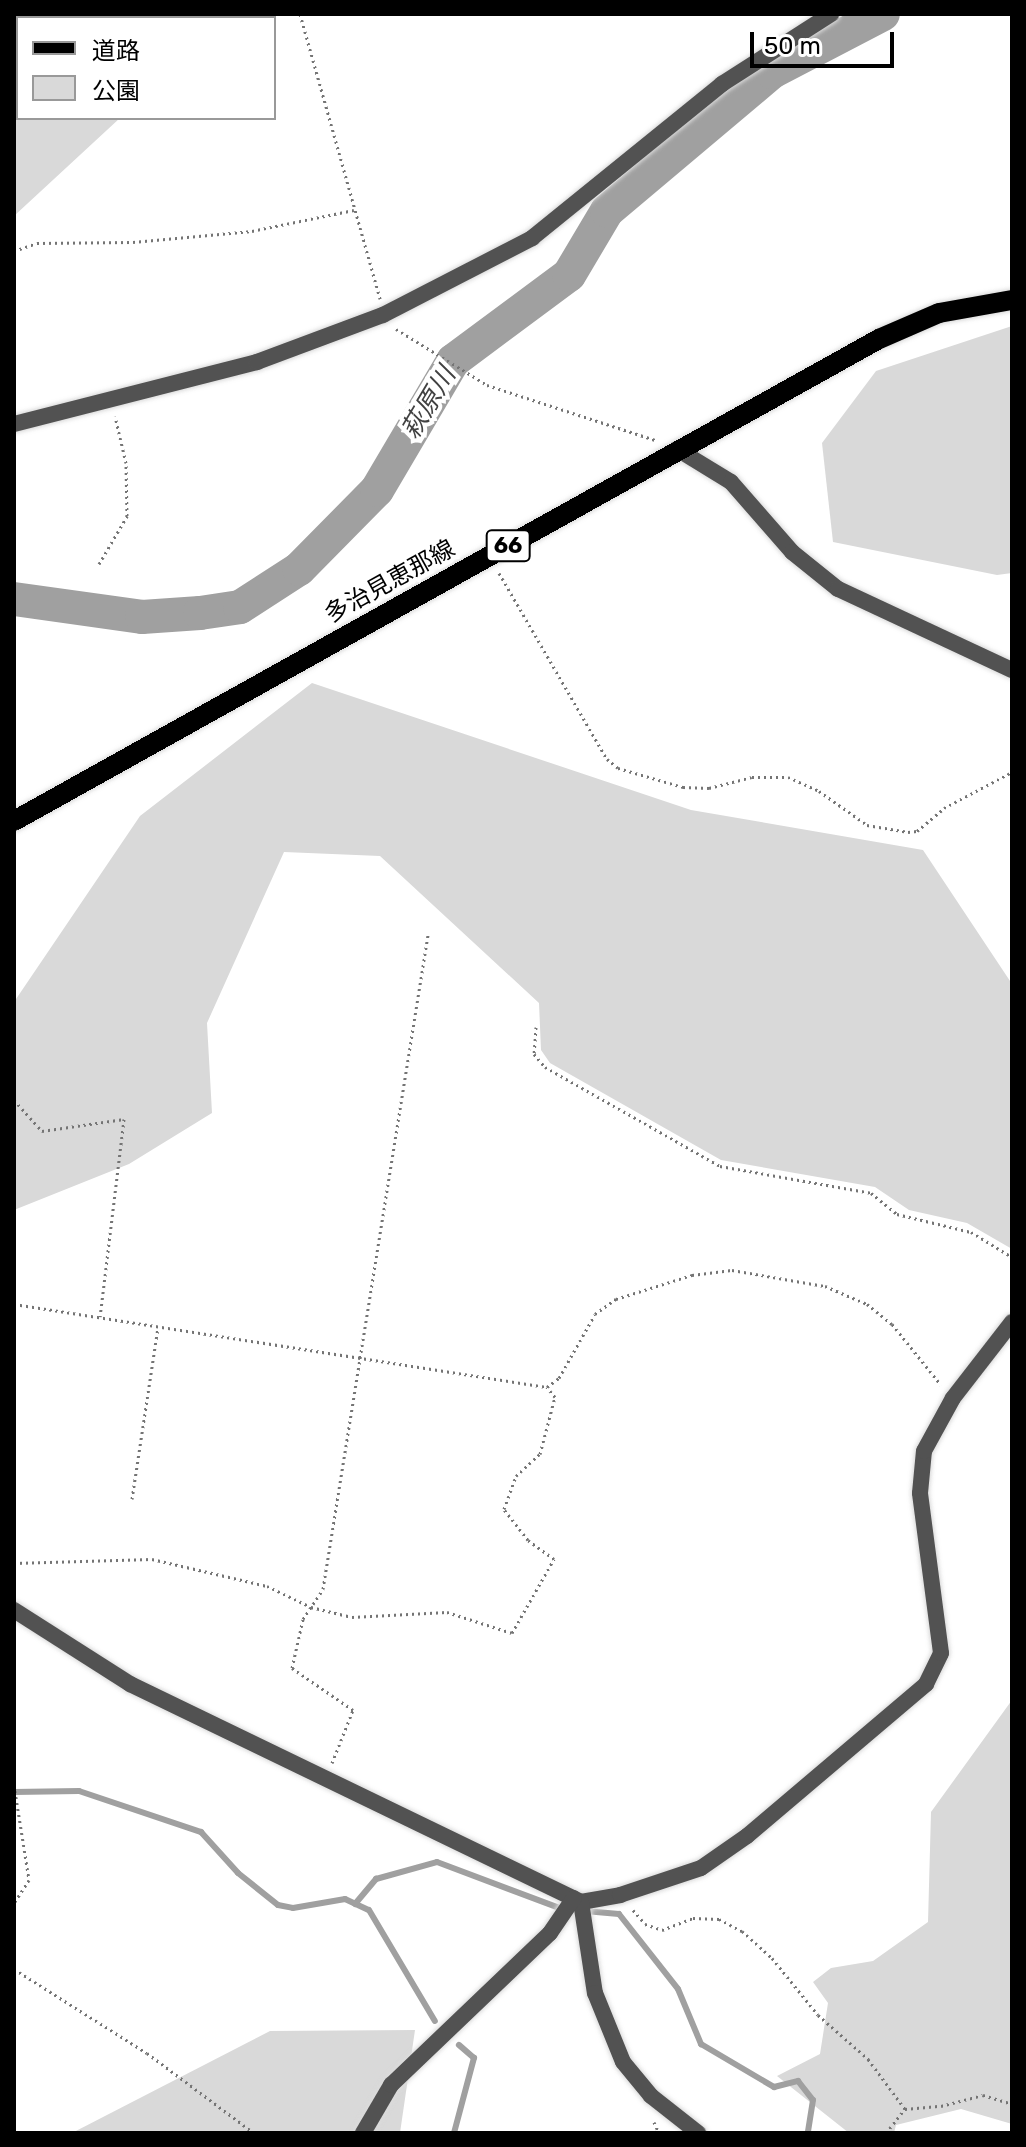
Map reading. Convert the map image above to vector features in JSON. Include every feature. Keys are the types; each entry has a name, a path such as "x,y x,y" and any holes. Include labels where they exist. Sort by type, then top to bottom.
{"main road":[{"name":"多治見恵那線","path":"14,821 879,339 939,313 1012,300"}],"street":[{"path":"14,424 257,362 383,315 532,238 722,84 831,14"},
{"path":"677,449 731,482 792,552 838,589 1012,670"},
{"path":"14,1610 130,1684 326,1776 577,1900 620,1895 701,1868 735,1844 926,1684 941,1653 920,1493 924,1451 953,1398 1012,1322"},
{"path":"363,2133 391,2085 550,1933 577,1900"},
{"path":"577,1900 595,1993 623,2062 651,2096 698,2133"}],"path":[{"path":"300,14 383,315 423,350 487,385 627,427 677,449"},
{"path":"14,251 37,243 133,242 252,231 354,210"},
{"path":"99,564 127,516 126,463 111,400"},
{"path":"489,556 607,759 618,768 683,787 788,777 819,791 867,825 908,832 917,831 944,808 1012,772"},
{"path":"326,1776 353,1710 292,1668 303,1619 323,1589 363,1359 428,935"},
{"path":"536,1027 534,1054 545,1067 720,1166 871,1193 897,1214 971,1232 1012,1257"},
{"path":"14,1100 42,1131 124,1119 100,1318"},
{"path":"547,1387 559,1378 595,1314 616,1299 692,1275 732,1270 825,1286 867,1304 892,1324 953,1398"},
{"path":"14,1304 547,1387 555,1397 540,1454 516,1476 504,1509 528,1540 554,1559 512,1633 447,1612 352,1617 311,1607 267,1586 152,1559 14,1563"},
{"path":"132,1499 158,1327"},
{"path":"14,1785 29,1880 14,1903"},
{"path":"620,1895 645,1924 662,1930 693,1918 731,1925 772,1958 818,2015 868,2059 905,2109"},
{"path":"14,1969 147,2053 254,2133"},
{"path":"886,2133 905,2109 941,2106 983,2095 1012,2104"}],"green space":[{"path":"14,14 236,14 16,16 16,120 118,120 14,216"},
{"path":"1012,326 1012,573 997,575 833,542 822,443 876,371"},
{"path":"312,683 691,810 923,850 1012,984 1012,1249 967,1223 909,1210 875,1187 721,1160 550,1063 541,1050 539,1003 380,856 284,852 207,1023 212,1113 129,1164 14,1210 14,1002 140,816"},
{"path":"1012,1700 1012,2124 961,2109 896,2125 894,2133 849,2133 777,2076 820,2054 828,2003 813,1982 831,1968 873,1961 928,1922 931,1812"},
{"path":"415,2030 400,2133 72,2133 270,2031"}],"waterway":[{"name":"萩原川","path":"14,599 142,617 200,613 240,607 299,569 377,490 453,361 569,275 607,211 772,72 883,14"},
{"path":"14,1792 79,1791 201,1832 238,1873 278,1905 293,1908 345,1899 369,1910 435,2021"},
{"path":"355,1904 376,1879 437,1862 562,1909"},
{"path":"585,1911 619,1914 678,1989 701,2044 774,2087 798,2081 813,2100 808,2133"},
{"path":"454,2133 474,2058 459,2045"}]}
